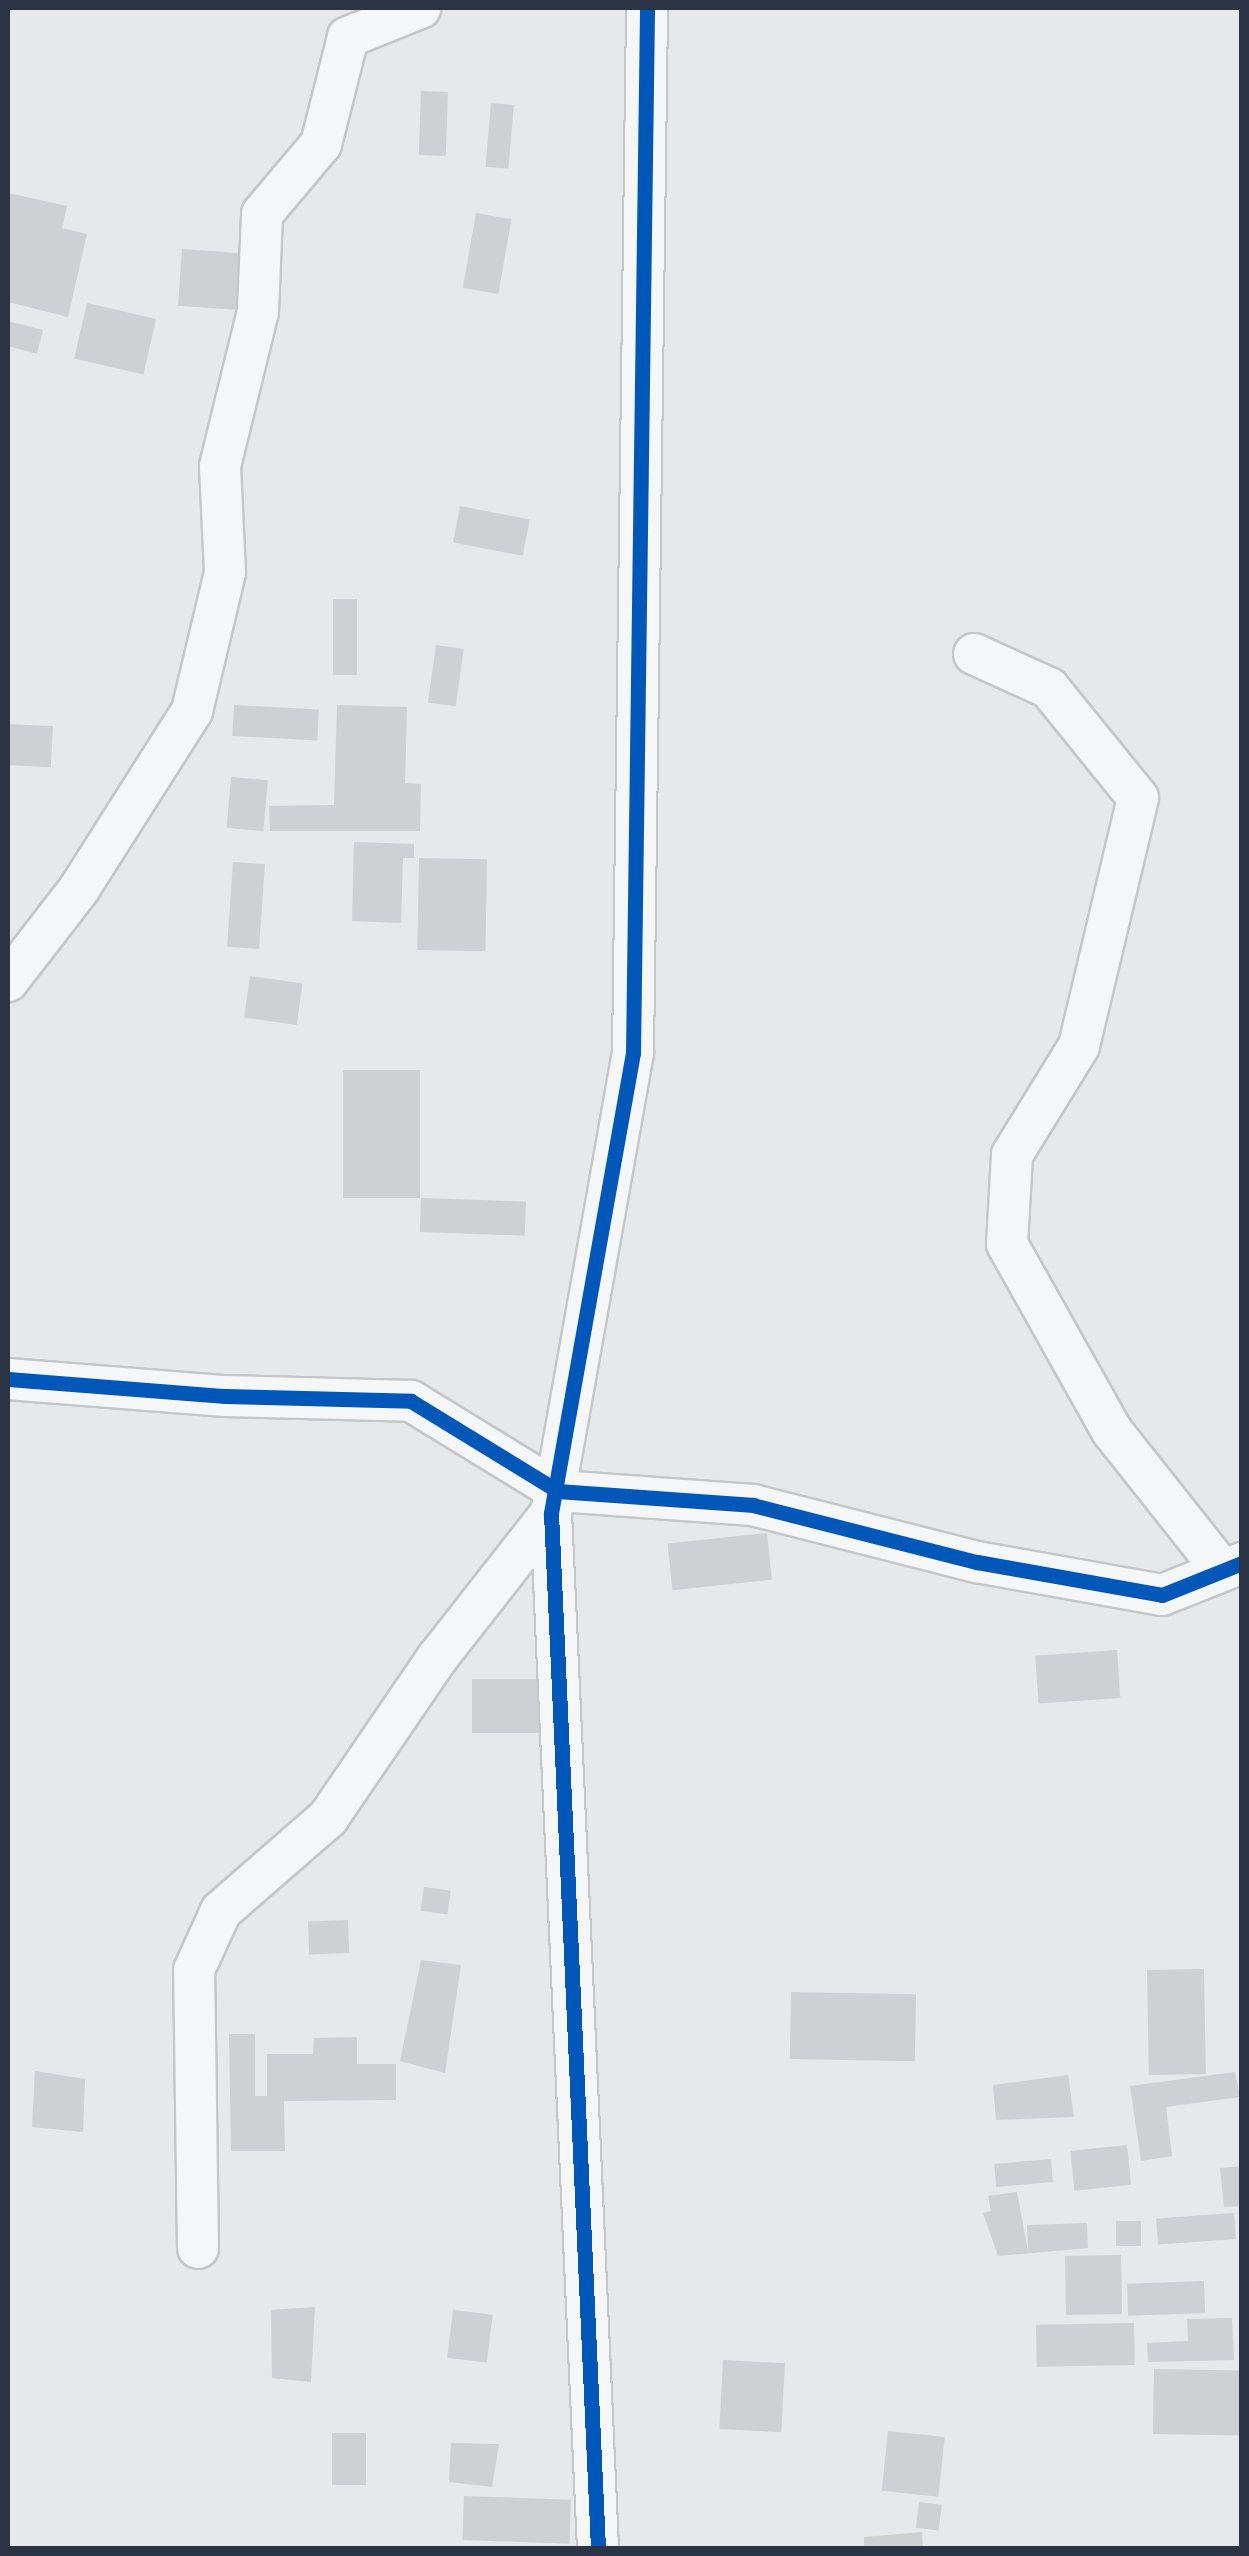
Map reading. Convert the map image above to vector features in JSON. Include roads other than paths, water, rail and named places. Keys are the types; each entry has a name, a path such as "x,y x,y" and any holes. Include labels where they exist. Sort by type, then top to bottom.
{"street":[{"path":"8,981 79,889 192,711 226,572 220,466 258,311 262,214 321,144 348,36 420,8"},
{"path":"598,2548 554,1502 633,1052 647,8"},
{"path":"8,1379 225,1396 411,1401 554,1502 753,1505 977,1562 1162,1595 1232,1567 1112,1432 1006,1244 1012,1156 1079,1046 1138,798 1049,688 974,654"},
{"path":"198,2248 194,1970 221,1912 328,1818 438,1657 554,1502"}]}
